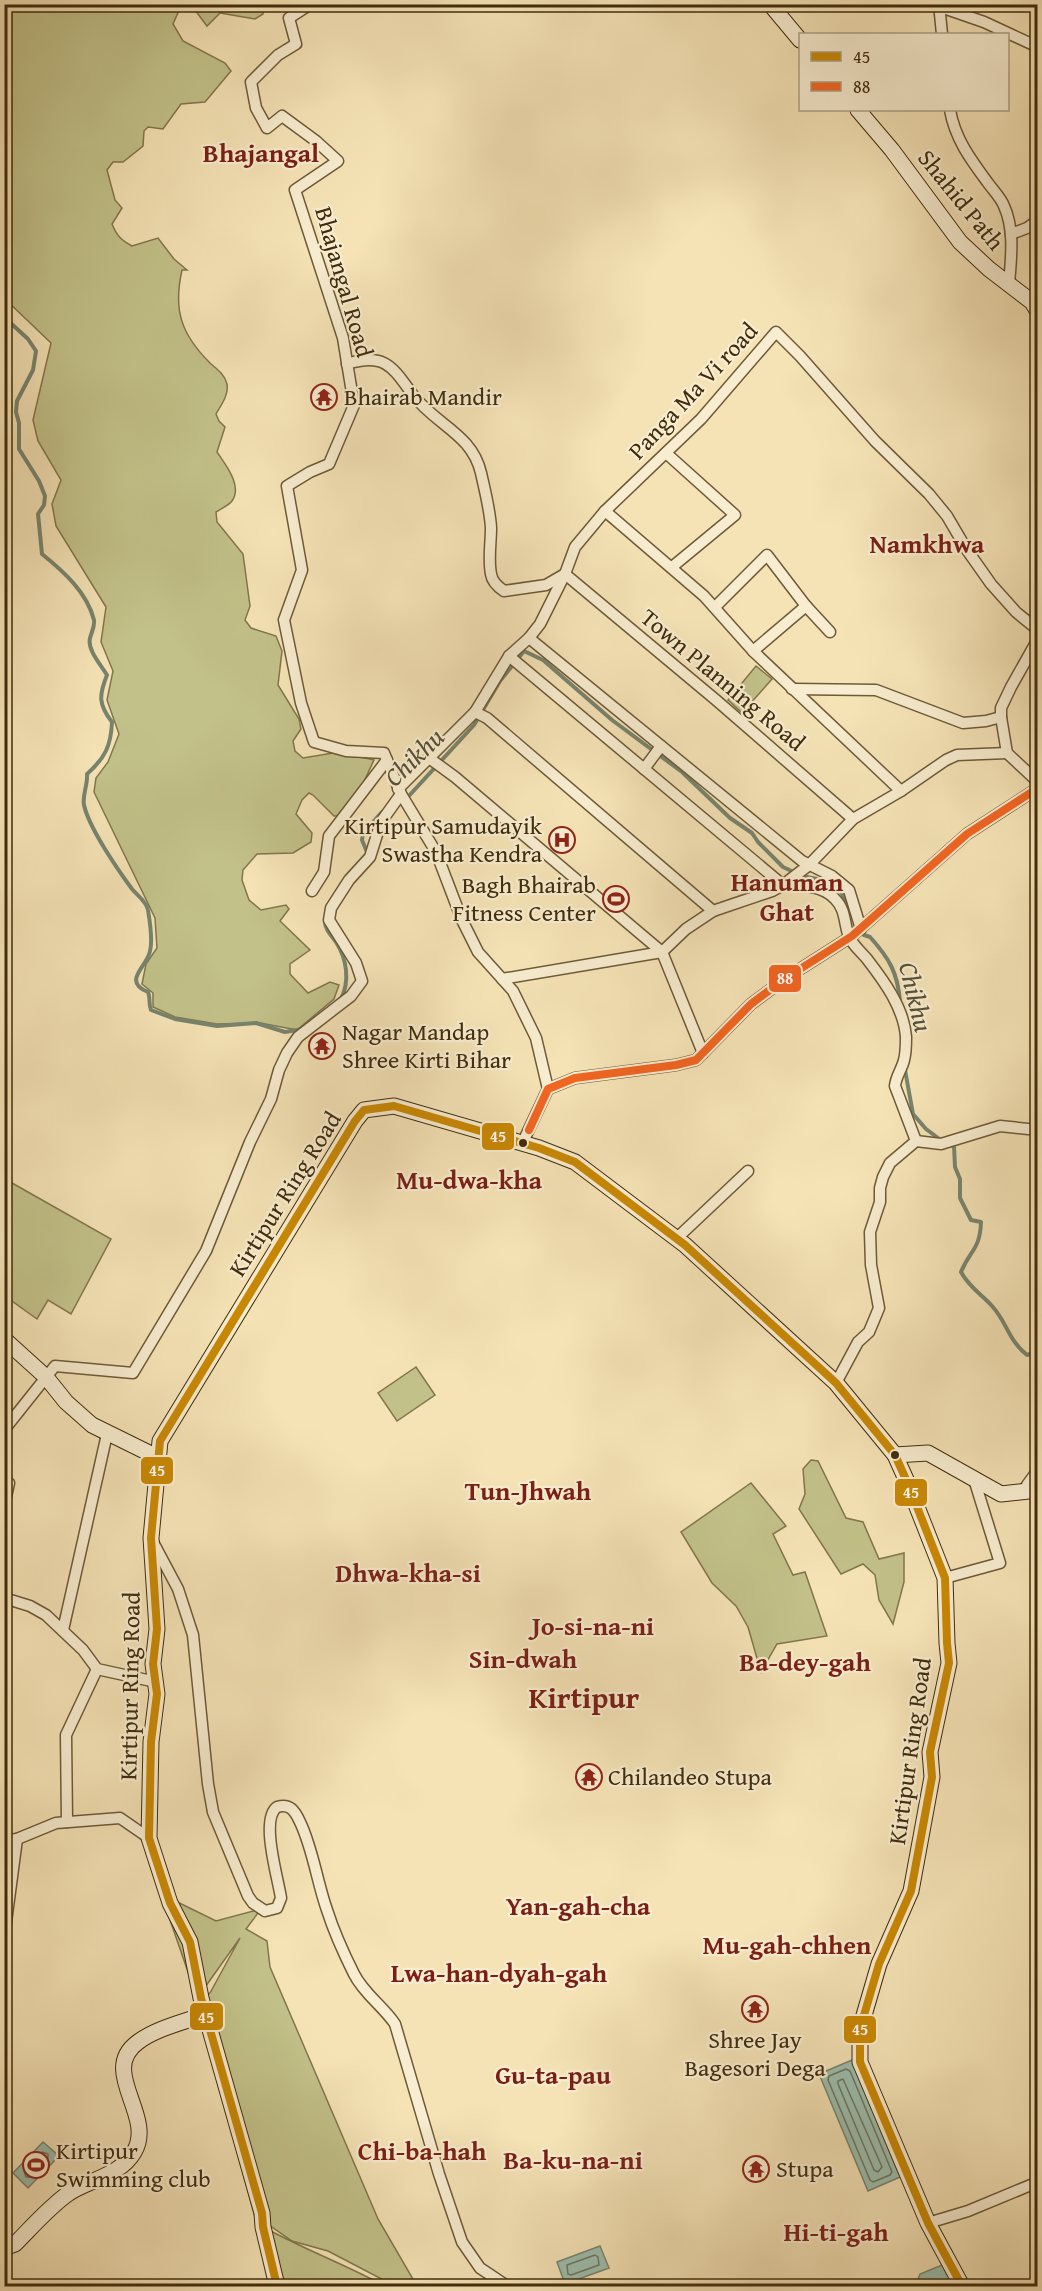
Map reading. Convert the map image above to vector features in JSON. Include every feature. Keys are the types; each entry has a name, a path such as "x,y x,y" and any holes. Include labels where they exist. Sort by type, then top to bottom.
{"street":[{"name":"Bhajangal Road","path":"305,4 306,7 288,18 296,44 278,55 251,82 256,108 267,128 282,116 316,141 338,161 295,190 343,338 354,405 329,464 287,486 302,570 284,620 301,703 314,741 346,751 384,753 387,760"},
{"path":"770,4 799,38"},
{"path":"942,33 937,6 984,22 1008,33"},
{"path":"1009,34 1038,47"},
{"name":"Shahid Path","path":"859,111 892,150 960,242 989,269 1032,302 1038,312"},
{"path":"950,111 955,130 968,156 1004,204 1011,234 1009,284"},
{"path":"1011,234 1028,228 1038,220"},
{"name":"Panga Ma Vi road","path":"46,1377 55,1366 133,1373 206,1251 250,1142 271,1099 279,1070 287,1053 298,1037 351,996 362,981 356,963 329,920 331,909 349,880 370,857 381,822 400,791 475,712 509,656 529,638 540,624 566,574 575,547 606,511 724,395 776,332 875,441 929,494 947,516 991,584 1016,612 1038,630"},
{"path":"347,364 357,361 385,362 394,369 420,402 467,442 480,470 490,527 491,576 498,587 504,591 546,585 566,574"},
{"path":"666,453 735,516 672,567"},
{"name":"Town Planning Road","path":"606,511 715,607 753,651 901,791"},
{"path":"715,607 767,555 806,606 830,632"},
{"name":"Town Planning Road","path":"566,574 716,700 852,819"},
{"name":"Town Planning Road","path":"753,651 806,606"},
{"path":"529,638 809,865 832,876 849,890 854,934"},
{"path":"1038,639 1001,708 1007,753 1038,782"},
{"path":"509,656 644,769 787,881 828,893 836,899 854,934 881,976 902,1019 906,1035 904,1060 896,1077 895,1086 916,1141"},
{"path":"792,689 876,690 963,723 1001,717"},
{"path":"475,712 487,718 712,911"},
{"path":"644,769 661,746"},
{"path":"502,980 662,952 686,929 712,911 772,891 787,881 809,865 852,819 901,791 946,760 957,755 1007,753"},
{"path":"429,759 455,777 662,952 703,1053"},
{"path":"312,891 324,872 329,836 387,760 400,791 436,852 462,920 478,952 513,991 536,1038 548,1089 522,1144"},
{"path":"548,1089 575,1077 676,1065 696,1060 751,1004 786,978 854,934 967,834 1038,788"},
{"name":"Kirtipur Ring Road","path":"277,2286 263,2227 262,2213 206,2014 190,1942 170,1903 149,1838 151,1742 157,1694 153,1664 158,1629 151,1538 160,1441 355,1121 364,1110 394,1106 575,1162 677,1238 836,1383 895,1455 945,1578 947,1643 950,1663 930,1752 932,1777 914,1880 879,1964 861,2029 860,2062 928,2223 962,2286"},
{"path":"836,1383 858,1342 869,1332 879,1308 871,1265 870,1232 880,1202 883,1177 890,1162 916,1141 941,1144 1000,1126 1038,1130"},
{"path":"677,1238 748,1171"},
{"path":"4,1339 46,1377 66,1402 92,1425 106,1434 159,1458"},
{"path":"4,1430 46,1377"},
{"path":"63,1630 106,1434"},
{"path":"895,1455 928,1453 1001,1494 1032,1491"},
{"path":"1032,1491 1027,1485 1038,1470"},
{"path":"945,1578 1000,1563 974,1479"},
{"path":"4,1506 9,1483"},
{"path":"151,1538 178,1589 193,1635 208,1784 213,1812 248,1896 253,1903 265,1911 277,1908 281,1898 269,1832 269,1817 277,1807 289,1806 302,1824 327,1912 354,1975 395,2024 439,2174 462,2242 480,2268 507,2286"},
{"path":"4,1598 30,1606 46,1615 63,1630 98,1669 156,1682"},
{"path":"68,1822 66,1735 98,1669"},
{"path":"4,1841 17,1839 56,1823 120,1818 149,1838"},
{"path":"4,1937 17,1839"},
{"path":"4,2248 15,2244 68,2194 117,2169 129,2160 136,2150 140,2133 122,2072 125,2056 136,2043 150,2035 206,2014"},
{"path":"928,2223 968,2211 1038,2182"}],"shaded area":[{"path":"5,5 264,5 263,14 255,19 220,13 207,26 192,6 181,6 173,24 183,41 225,63 231,71 205,102 181,104 163,129 148,127 144,131 143,146 123,162 113,162 107,170 115,200 122,208 112,224 116,232 122,240 132,246 158,238 174,259 187,270 182,270 179,284 178,297 182,321 192,342 226,381 226,396 216,414 225,427 217,452 232,475 235,495 232,501 216,512 217,522 243,554 250,606 245,620 251,628 276,636 282,651 278,685 299,719 301,729 293,741 295,751 303,758 339,752 374,760 361,788 339,816 334,816 309,793 302,800 296,814 312,833 311,842 293,853 257,854 243,870 242,880 249,900 261,910 286,905 289,909 280,921 310,950 290,964 290,974 308,993 330,982 339,985 334,999 297,1030 260,1023 217,1024 175,1017 153,1007 153,993 142,984 146,964 157,948 155,918 94,792 96,778 108,762 119,734 107,700 113,671 101,642 106,607 56,526 52,504 61,480 38,441 33,420 51,343 5,299"},
{"path":"756,666 772,679 742,713 728,700"},
{"path":"5,1179 111,1239 71,1314 48,1300 37,1319 5,1296"},
{"path":"416,1367 435,1395 397,1421 378,1393"},
{"path":"811,1460 818,1461 846,1518 863,1522 879,1559 904,1553 904,1582 893,1624 879,1600 875,1575 863,1564 841,1574 799,1509 805,1494 803,1469"},
{"path":"751,1483 786,1526 773,1534 793,1575 805,1572 827,1636 777,1644 761,1672 748,1627 736,1606 712,1583 681,1532"},
{"path":"161,1894 216,1921 261,1909 246,1929 267,1941 270,1967 378,2219 417,2286 395,2286 328,2251 292,2241 266,2223 256,2221 196,1999 210,1993 240,1938 203,1990 195,1992"},
{"path":"267,2229 356,2271 385,2286 275,2286"}],"water":[{"path":"852,2060 900,2177 868,2191 819,2074"},
{"name":"Kirtipur Swimming club","path":"43,2142 59,2156 28,2188 13,2173"},
{"path":"600,2246 609,2268 565,2284 557,2262"},
{"path":"942,2265 946,2266 959,2286 920,2286 918,2279 920,2274"}],"waterway":[{"name":"Chikhu","path":"4,317 28,339 36,351 33,370 17,401 16,412 19,423 19,449 39,481 45,496 44,505 38,514 42,554 66,575 86,600 94,620 90,638 91,647 107,675 101,699 104,710 112,722 110,738 103,757 87,774 84,805 92,825 119,871 147,907 151,947 136,978 137,983 140,988 148,992 151,1010 175,1019 217,1026 256,1023 285,1032 303,1029"},
{"name":"Chikhu","path":"407,798 474,725 500,681 524,651 543,660 612,720 682,772 730,818 752,833 783,867 802,876 817,879 841,892 851,914"},
{"name":"Chikhu","path":"367,852 362,840 363,833 382,812"},
{"name":"Chikhu","path":"325,921 327,930 340,949 345,963 346,985 341,999"},
{"name":"Chikhu","path":"860,931 870,937 887,959 895,974 900,1002"},
{"name":"Chikhu","path":"905,1070 913,1114 926,1129 942,1141"},
{"path":"949,1145 954,1146 955,1167 960,1179 960,1198 971,1220 981,1222 979,1239 961,1272 971,1286 997,1312 1021,1349 1027,1355 1038,1351"}],"transit line":[{"name":"88","path":"529,1130 548,1089 575,1078 676,1065 696,1060 751,1004 786,978 852,936 967,834 1038,788"},
{"name":"45","path":"277,2286 263,2227 262,2213 201,1998 190,1942 170,1903 149,1838 151,1742 157,1694 153,1664 157,1629 151,1538 160,1441 355,1121 364,1110 394,1106 539,1148 575,1162 685,1245 836,1383 895,1455 945,1578 949,1663 930,1752 932,1777 911,1891 879,1964 860,2029 860,2062 928,2223 962,2286"}],"place":[{"name":"Bhairab Mandir","path":"324,397"},
{"name":"Kirtipur Samudayik Swastha Kendra","path":"562,840"},
{"name":"Bagh Bhairab Fitness Center","path":"616,899"},
{"name":"Nagar Mandap Shree Kirti Bihar","path":"322,1046"},
{"name":"Chilandeo Stupa","path":"589,1777"},
{"name":"Shree Jay Bagesori Dega","path":"755,2009"},
{"name":"Kirtipur Swimming club","path":"36,2165"},
{"name":"Stupa","path":"756,2169"}],"district":[{"name":"Bhajangal","path":"261,153"},
{"name":"Namkhwa","path":"927,544"},
{"name":"Hanuman Ghat","path":"787,897"},
{"name":"Mu-dwa-kha","path":"469,1180"},
{"name":"Tun-Jhwah","path":"528,1491"},
{"name":"Dhwa-kha-si","path":"408,1573"},
{"name":"Jo-si-na-ni","path":"593,1626"},
{"name":"Sin-dwah","path":"523,1659"},
{"name":"Ba-dey-gah","path":"805,1662"},
{"name":"Kirtipur","path":"584,1698"},
{"name":"Yan-gah-cha","path":"578,1906"},
{"name":"Mu-gah-chhen","path":"787,1945"},
{"name":"Lwa-han-dyah-gah","path":"499,1973"},
{"name":"Gu-ta-pau","path":"553,2075"},
{"name":"Chi-ba-hah","path":"422,2151"},
{"name":"Ba-ku-na-ni","path":"573,2160"},
{"name":"Hi-ti-gah","path":"836,2232"}]}
